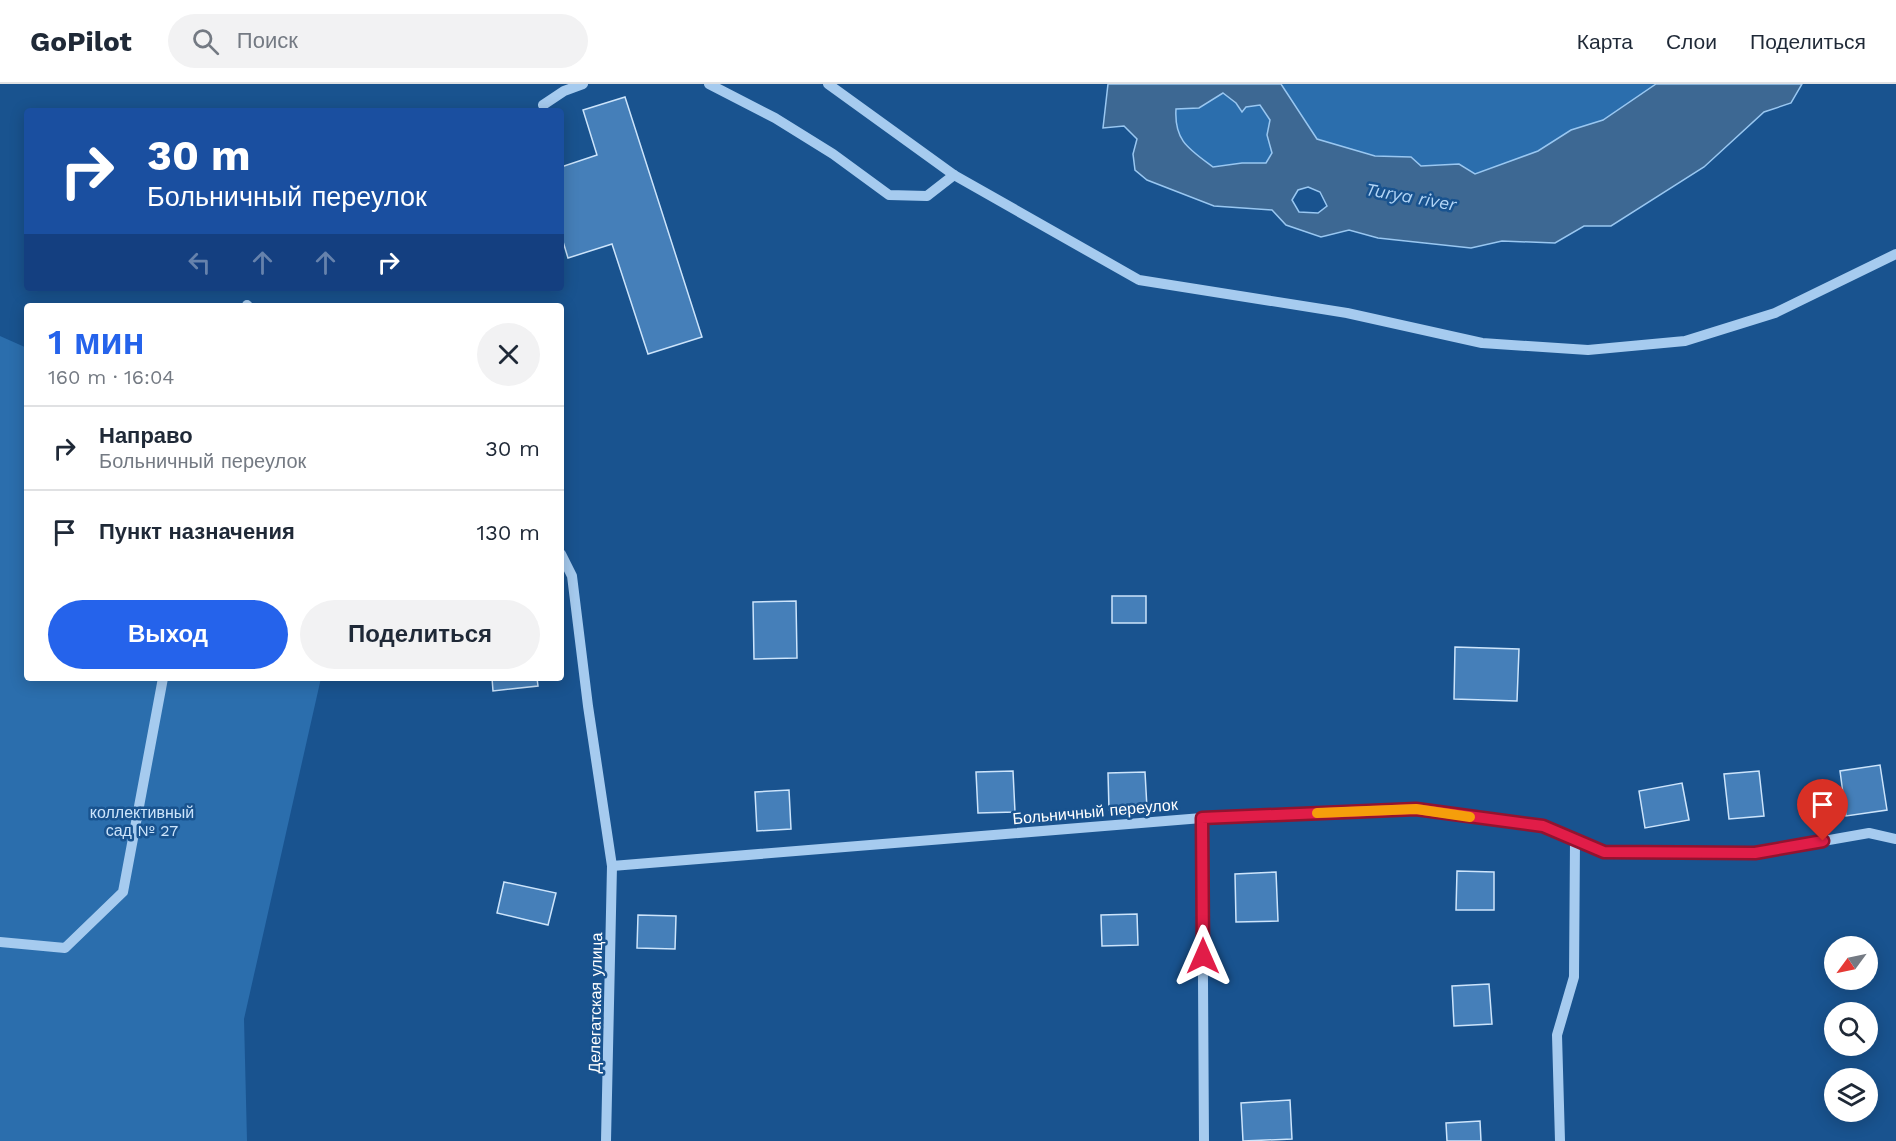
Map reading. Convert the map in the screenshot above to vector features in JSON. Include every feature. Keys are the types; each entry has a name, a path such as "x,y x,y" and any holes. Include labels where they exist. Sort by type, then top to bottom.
{"street":[{"path":"543,105 564,91 583,84"},
{"path":"709,84 775,118 833,154 889,195 927,196 954,176"},
{"path":"828,84 954,176 1139,280 1347,313 1482,343 1588,350 1685,341 1775,313 1896,254"},
{"name":"Делегатская улица","path":"564,560 572,576 588,706 612,866 606,1141"},
{"path":"0,942 65,948 123,892 162,681"},
{"name":"Больничный переулок","path":"612,866 1202,818 1416,809 1543,826 1604,852 1755,853 1869,833 1896,839"},
{"path":"1202,818 1204,1141"},
{"path":"1560,1141 1557,1035 1574,977 1575,840"}],"green space":[{"path":"1281,84 1656,84 1603,120 1571,130 1538,151 1475,175 1458,164 1421,166 1411,157 1375,156 1317,139"},
{"path":"1223,93 1246,107 1260,105 1270,121 1267,135 1272,153 1266,163 1242,163 1213,167 1190,149 1180,137 1176,109 1199,108"},
{"name":"коллективный сад № 27","path":"0,336 24,347 24,681 320,681 244,1019 247,1141 0,1141"}],"water":[{"name":"Turya river","path":"1108,84 1281,84 1317,139 1375,156 1411,157 1421,166 1459,164 1475,174 1538,151 1571,130 1603,120 1656,84 1802,84 1791,103 1764,112 1704,167 1611,226 1584,226 1555,243 1502,241 1471,248 1378,238 1349,230 1321,237 1286,225 1272,210 1214,206 1147,180 1135,170 1133,154 1137,139 1124,126 1103,128","holes":["1223,93 1236,103 1242,112 1246,107 1260,105 1270,120 1267,135 1272,153 1266,163 1242,163 1213,167 1190,149 1180,137 1176,109 1199,108","1308,187 1320,192 1327,206 1318,213 1299,212 1292,200 1298,190"]}],"building":[{"path":"625,97 702,337 648,354 612,244 568,258 564,245 564,166 597,155 583,110"},
{"path":"1112,596 1146,596 1146,623 1112,623"},
{"path":"796,601 797,658 754,659 753,602"},
{"path":"1455,647 1519,649 1517,701 1454,699"},
{"path":"492,681 537,681 538,686 493,691"},
{"path":"1880,765 1887,810 1846,816 1840,771"},
{"path":"1013,771 1015,812 978,813 976,772"},
{"path":"1759,771 1764,816 1729,819 1724,774"},
{"path":"1145,772 1147,808 1109,810 1108,773"},
{"path":"1682,783 1689,820 1645,828 1639,791"},
{"path":"789,790 791,829 757,831 755,792"},
{"path":"1457,871 1494,872 1494,910 1456,910"},
{"path":"1276,872 1278,921 1236,922 1235,874"},
{"path":"504,882 556,893 548,925 497,913"},
{"path":"1137,914 1138,945 1102,946 1101,915"},
{"path":"638,915 676,916 675,949 637,948"},
{"path":"1489,984 1492,1024 1454,1026 1452,986"},
{"path":"1290,1100 1292,1139 1243,1141 1241,1103"},
{"path":"1480,1121 1481,1141 1447,1141 1446,1123"}],"slow traffic":[{"path":"1317,813 1416,809 1470,817"}],"route":[{"path":"1203,956 1202,818 1416,809 1543,826 1604,852 1755,853 1823,841"}]}
